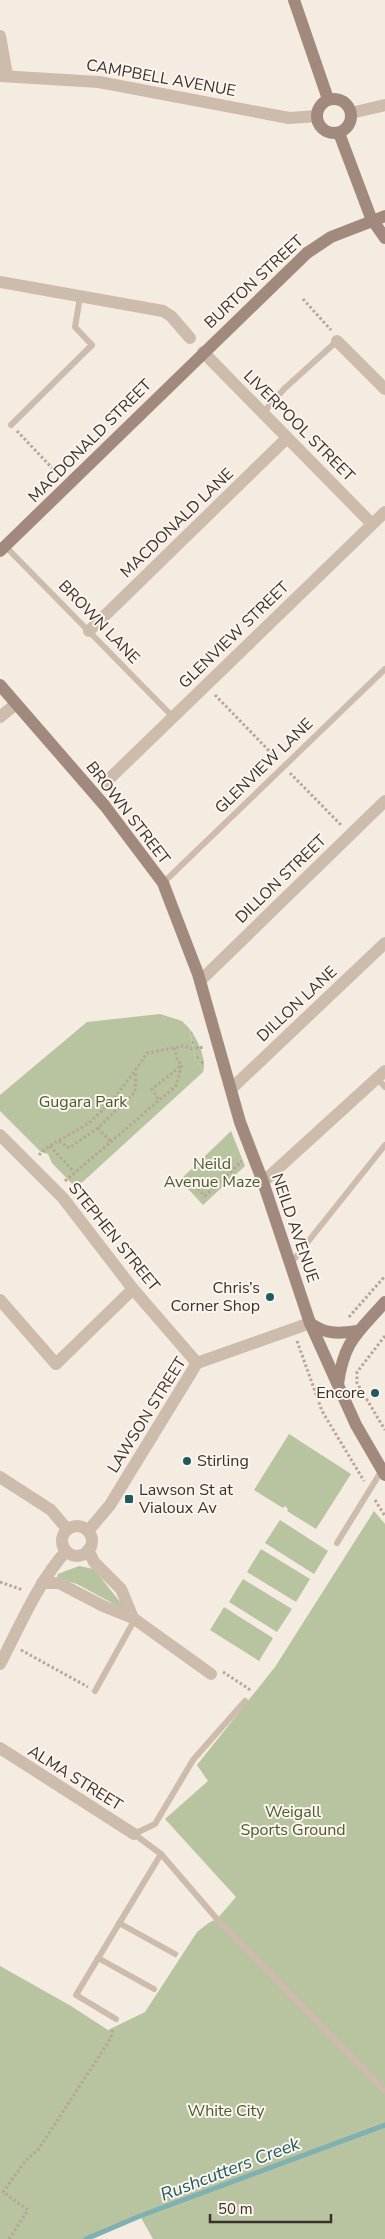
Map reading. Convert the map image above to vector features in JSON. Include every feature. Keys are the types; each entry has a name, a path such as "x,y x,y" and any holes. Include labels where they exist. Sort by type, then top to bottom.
{"street":[{"path":"294,0 328,99"},
{"path":"0,36 4,75"},
{"name":"CAMPBELL AVENUE","path":"4,75 99,82 290,118 316,116"},
{"path":"328,99 340,99 349,107 351,112 349,125 339,133 324,130 316,116 320,106 328,99"},
{"path":"351,112 385,105"},
{"path":"339,133 371,218 385,238"},
{"name":"BURTON STREET","path":"202,352 307,253 331,237 385,216"},
{"path":"0,282 164,311 171,316 190,338"},
{"path":"337,341 385,389"},
{"name":"LIVERPOOL STREET","path":"202,352 372,524"},
{"name":"MACDONALD STREET","path":"3,549 202,352"},
{"name":"MACDONALD LANE","path":"89,631 287,438"},
{"name":"GLENVIEW STREET","path":"106,782 385,512"},
{"name":"BROWN STREET","path":"0,685 105,806 163,883 184,934 200,981"},
{"path":"0,717 16,704"},
{"name":"DILLON STREET","path":"200,981 385,801"},
{"name":"DILLON LANE","path":"231,1089 385,943"},
{"name":"NEILD AVENUE","path":"200,981 217,1046 310,1323 356,1425 383,1473"},
{"path":"263,1182 382,1078"},
{"name":"STEPHEN STREET","path":"0,1136 63,1198 133,1289 198,1362"},
{"path":"0,1300 56,1364 133,1289"},
{"path":"338,1384 344,1358 357,1331 385,1302"},
{"path":"310,1323 319,1330 332,1334 357,1331"},
{"name":"LAWSON STREET","path":"88,1531 110,1506 198,1362 310,1323"},
{"path":"0,1477 51,1510 67,1529"},
{"path":"80,1526 88,1531 92,1540 88,1550 75,1556 66,1551 62,1540 67,1529 80,1526"},
{"path":"88,1550 94,1562 121,1589 134,1619"},
{"path":"0,1664 42,1583 66,1551"},
{"path":"42,1583 59,1584 102,1606 134,1619 211,1674"},
{"name":"ALMA STREET","path":"0,1748 134,1834"}],"lane":[{"path":"11,425 92,345 75,327 80,297"},
{"path":"262,413 284,389 337,341"},
{"name":"BROWN LANE","path":"3,549 89,631 173,717"},
{"name":"GLENVIEW LANE","path":"163,883 385,669"},
{"path":"290,1264 385,1145"},
{"path":"336,1543 369,1489 383,1473"},
{"path":"95,1690 134,1619"},
{"path":"245,1701 194,1760 155,1824 134,1834 161,1854 217,1919 385,2090"},
{"path":"116,2019 76,1995 161,1854"},
{"path":"119,1923 175,1954"},
{"path":"98,1958 154,1989"}],"path":[{"path":"303,298 336,336 337,341"},
{"path":"11,425 56,472"},
{"path":"30,1165 50,1146 91,1121 136,1069 147,1053 183,1046 192,1049 217,1046"},
{"path":"174,1048 178,1061 182,1065"},
{"path":"158,1099 152,1089 182,1065"},
{"path":"78,1169 158,1099 176,1086 182,1065"},
{"path":"59,1141 69,1148 98,1128 135,1092 136,1069"},
{"path":"98,1128 110,1141"},
{"path":"50,1146 74,1172"},
{"path":"191,1181 205,1196 252,1152"},
{"path":"345,1323 385,1276"},
{"path":"293,1328 322,1411 385,1516"},
{"path":"385,1336 357,1372 357,1383 385,1430"},
{"path":"0,1582 36,1595"},
{"path":"10,1644 95,1690"},
{"path":"211,1674 225,1672 250,1689 245,1701"},
{"path":"9,2239 28,2210 3,2192 26,2160 38,2150 96,2062 111,2038 116,2019"}],"green space":[{"name":"Gugara Park","path":"160,1014 182,1021 189,1028 195,1057 203,1072 76,1188 52,1163 48,1154 41,1152 0,1111 0,1095 87,1022"},
{"path":"189,1028 195,1037 204,1061 203,1072 195,1057"},
{"name":"Neild Avenue Maze","path":"231,1131 245,1166 203,1205 180,1180"},
{"path":"289,1434 351,1474 316,1529 287,1511 288,1509 285,1506 283,1508 254,1490"},
{"path":"374,1511 385,1524 385,2239 153,2239 140,2216 90,2239 0,2239 0,1966 71,2006 108,2030 145,2012 197,1932 217,1919 236,1897 165,1819 208,1781 197,1765 275,1667"},
{"path":"280,1520 328,1551 314,1574 265,1543"},
{"path":"261,1549 310,1579 296,1602 247,1572"},
{"path":"79,1566 94,1569 124,1607 123,1609 77,1584 57,1578 58,1574"},
{"path":"243,1579 292,1609 277,1632 229,1602"},
{"path":"224,1607 273,1638 259,1661 210,1630"}],"waterway":[{"name":"Rushcutters Creek","path":"86,2239 140,2216 385,2125"}],"place":[{"name":"Chris’s Corner Shop","path":"270,1297"},
{"name":"Encore","path":"375,1393"},
{"name":"Stirling","path":"187,1461"},
{"name":"Lawson St at Vialoux Av","path":"129,1499"}],"park label":[{"name":"Weigall Sports Ground","path":"293,1821"},
{"name":"White City","path":"226,2111"}]}
